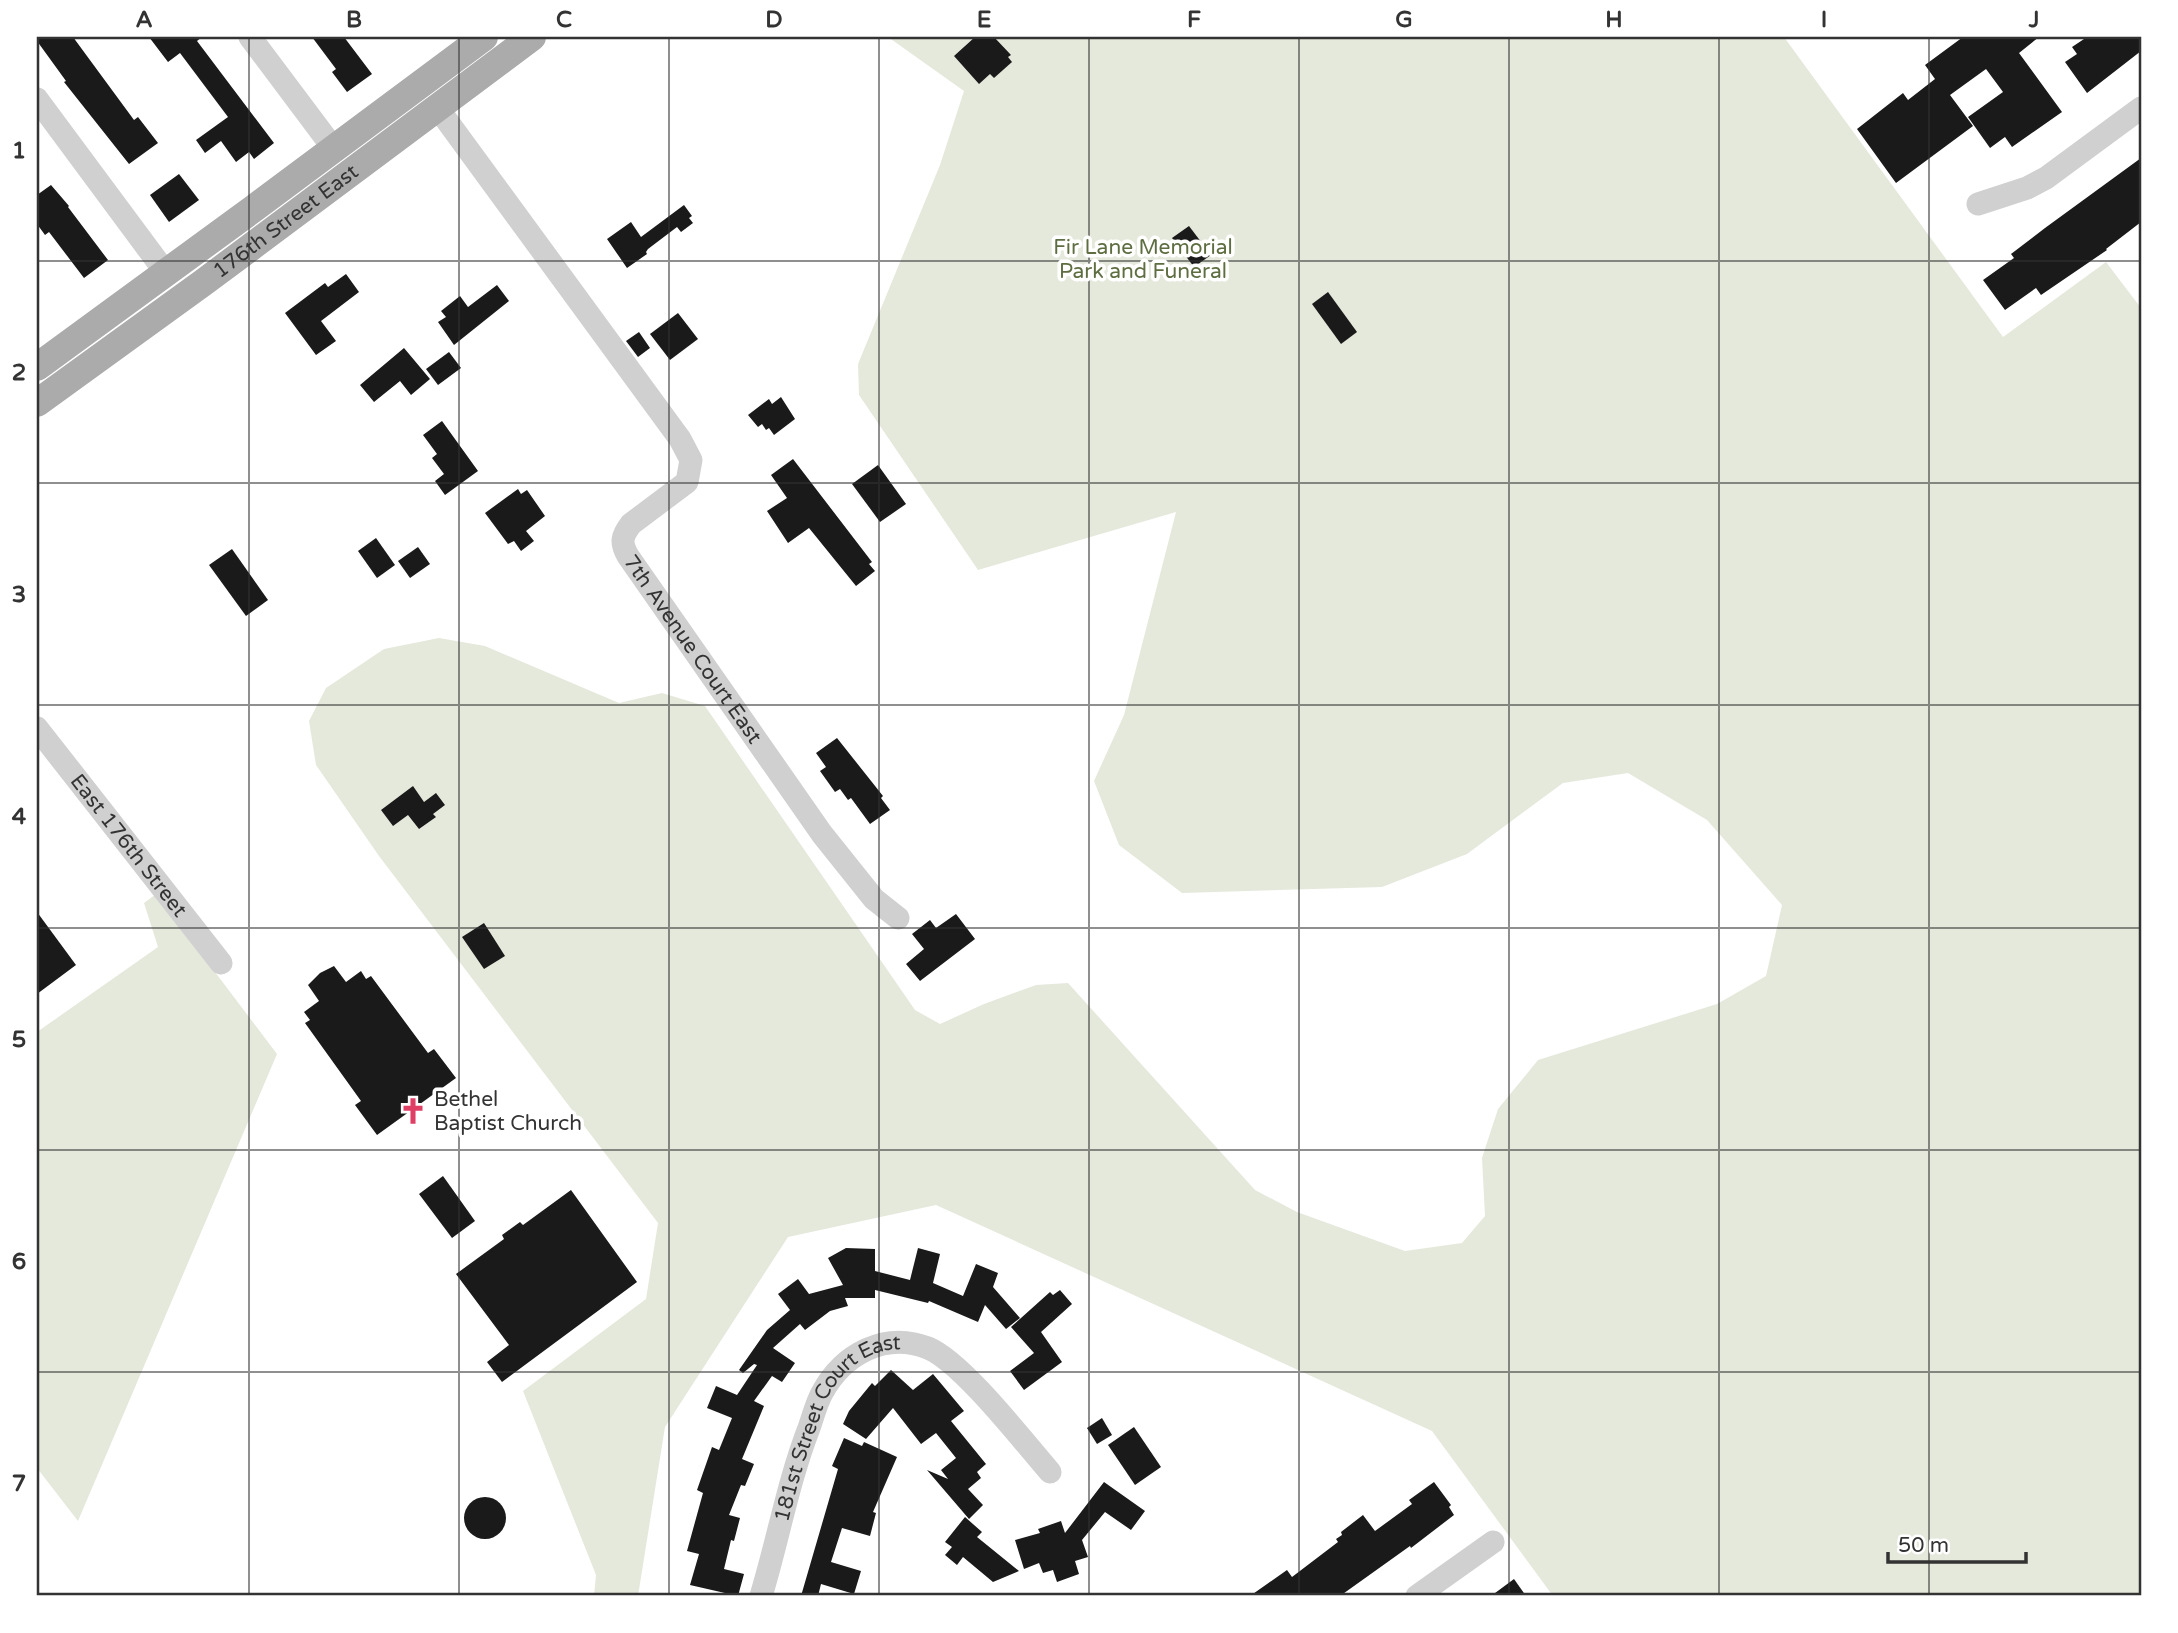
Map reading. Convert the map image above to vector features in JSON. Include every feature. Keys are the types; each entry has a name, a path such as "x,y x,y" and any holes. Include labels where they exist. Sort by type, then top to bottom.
{"main road":[{"name":"176th Street East","path":"37,367 484,37"},
{"path":"400,135 415,104 494,46 496,37"},
{"name":"176th Street East","path":"37,402 204,282 532,37"}],"street":[{"path":"250,37 334,149"},
{"path":"37,99 166,273"},
{"name":"7th Avenue Court East","path":"437,107 680,439 691,460 687,482 631,524 625,532 622,540 628,556 814,823 874,899 898,918"},
{"path":"1978,204 2027,188 2046,178 2141,108"},
{"name":"East 176th Street","path":"37,728 221,963"},
{"name":"181st Street Court East","path":"761,1596 799,1454 822,1393 846,1361 874,1345 901,1342 929,1349 950,1364 961,1372 1050,1472"},
{"path":"1417,1596 1493,1542"}],"green space":[{"name":"Fir Lane Memorial Park and Funeral","path":"888,37 1784,37 2003,337 2106,262 2141,308 2141,1596 1553,1596 1432,1431 936,1205 788,1237 665,1427 638,1596 594,1596 596,1575 523,1391 646,1299 658,1223 379,856 316,765 309,721 326,688 384,649 439,638 485,646 619,703 662,693 705,706 915,1010 940,1024 1036,985 1068,983 1255,1190 1297,1212 1405,1251 1462,1243 1485,1216 1482,1158 1498,1109 1538,1060 1717,1004 1766,976 1782,905 1707,820 1628,773 1563,783 1467,854 1382,887 1182,893 1119,845 1094,781 1124,715 1176,512 978,570 859,395 858,364 940,165 964,91"},
{"path":"156,894 277,1054 78,1521 37,1468 37,1032 158,947 144,903"}],"building":[{"path":"37,37 73,37 134,120 138,117 158,143 129,164 64,82 66,81 37,41"},
{"path":"149,37 202,37 197,41 274,143 254,159 249,152 236,162 221,141 205,153 196,140 228,117 180,53 168,62"},
{"path":"312,37 344,37 372,74 347,92 332,72 336,69"},
{"path":"975,37 994,37 1011,55 1008,57 1012,62 994,78 990,74 979,84 954,56"},
{"path":"1963,37 2039,37 2019,53 2062,112 2012,147 2005,137 1990,148 1968,117 2003,92 1986,69 1950,95 1973,126 1896,183 1857,129 1903,93 1908,100 1935,79 1925,65"},
{"path":"2087,37 2141,37 2141,51 2087,93 2065,62 2077,54 2072,47"},
{"path":"2141,158 2141,222 2107,250 2041,295 2036,288 2005,310 1983,280 2014,258 2011,254"},
{"path":"179,174 199,200 169,222 150,195"},
{"path":"51,185 108,260 84,278 49,232 45,235 37,224 37,195"},
{"path":"684,205 692,216 689,218 693,223 681,232 677,227 627,268 607,239 631,222 641,237"},
{"path":"1189,226 1211,255 1194,267 1172,238"},
{"path":"346,274 359,292 321,321 336,341 316,355 285,313 325,283 328,287"},
{"path":"497,285 509,301 454,345 438,322 446,317 441,311 460,296 468,307"},
{"path":"1328,292 1357,332 1341,344 1312,304"},
{"path":"678,313 698,339 670,360 650,334"},
{"path":"639,332 650,348 638,357 626,341"},
{"path":"404,348 430,379 411,395 400,381 374,402 360,385"},
{"path":"449,352 461,368 438,385 426,369"},
{"path":"781,397 795,419 774,435 762,424 758,427 748,415 769,399 772,404"},
{"path":"442,421 478,471 445,495 435,481 444,474 432,458 437,454 423,435"},
{"path":"793,459 872,562 869,564 875,571 856,586 809,528 788,543 767,511 787,498 771,475"},
{"path":"878,465 906,504 880,522 852,484"},
{"path":"518,489 521,494 527,490 545,516 526,531 534,541 521,551 514,541 508,544 485,513"},
{"path":"376,538 395,565 377,578 358,551"},
{"path":"418,547 430,564 410,578 398,561"},
{"path":"232,549 268,600 246,616 209,565"},
{"path":"837,738 883,796 881,798 890,810 870,824 851,798 848,800 840,789 835,792 820,771 826,767 816,753"},
{"path":"413,786 424,802 436,793 445,805 433,814 436,817 419,829 408,815 393,826 381,810"},
{"path":"37,912 76,965 37,994"},
{"path":"956,914 975,939 920,981 906,964 924,949 912,934 930,920 936,928"},
{"path":"484,923 505,956 484,969 462,937"},
{"path":"334,966 346,982 361,971 366,979 371,976 428,1053 434,1049 456,1078 377,1135 355,1105 361,1101 305,1023 310,1020 304,1012 319,1001 308,985 320,973"},
{"path":"443,1176 475,1221 452,1238 419,1194"},
{"path":"571,1190 637,1282 502,1382 487,1362 509,1345 456,1274 504,1239 502,1235 520,1222 523,1225"},
{"path":"846,1248 875,1249 875,1271 910,1280 918,1248 940,1254 933,1283 963,1296 976,1264 998,1273 993,1287 1020,1318 1006,1329 985,1305 978,1322 929,1301 928,1303 875,1290 875,1298 845,1298 848,1306 830,1311 805,1330 800,1324 773,1348 795,1363 782,1382 772,1376 754,1401 764,1406 742,1459 754,1464 745,1486 741,1485 729,1515 740,1518 724,1569 744,1574 738,1596 690,1585 699,1554 687,1551 703,1493 697,1490 712,1447 719,1450 732,1418 707,1408 716,1386 737,1395 757,1365 754,1364 743,1373 739,1370 767,1330 790,1310 778,1294 798,1279 809,1294 843,1285 828,1258"},
{"path":"1060,1290 1072,1304 1041,1332 1062,1362 1024,1390 1010,1371 1034,1353 1011,1327 1050,1292 1053,1295"},
{"path":"891,1370 913,1390 933,1374 964,1411 951,1421 986,1464 977,1472 981,1478 968,1489 983,1505 969,1519 927,1470 948,1479 941,1470 956,1458 936,1433 921,1444 893,1408 866,1439 843,1424 849,1411 872,1383 875,1386"},
{"path":"1102,1418 1112,1435 1097,1444 1087,1428"},
{"path":"1134,1427 1161,1467 1135,1485 1108,1445"},
{"path":"844,1438 862,1446 864,1442 897,1457 873,1512 876,1513 870,1536 842,1528 831,1562 861,1571 854,1594 821,1584 818,1596 801,1596 838,1469 832,1466"},
{"path":"1104,1482 1145,1511 1131,1530 1105,1512 1082,1540 1088,1557 1075,1561 1079,1574 1057,1582 1053,1570 1043,1573 1039,1563 1024,1569 1015,1540 1040,1533 1038,1529 1061,1521 1065,1533"},
{"path":"1434,1482 1451,1505 1449,1507 1454,1515 1340,1596 1250,1596 1287,1570 1292,1577 1338,1542 1336,1539 1342,1535 1341,1532 1363,1515 1375,1531 1412,1504 1409,1500"},
{"path":"485,1497 500,1503 506,1518 500,1533 485,1539 470,1533 464,1518 470,1503"},
{"path":"965,1517 982,1532 977,1537 1019,1571 993,1582 963,1557 957,1565 945,1555 952,1547 945,1542"},
{"path":"1514,1579 1526,1596 1491,1596"}],"place":[{"name":"Bethel Baptist Church","path":"413,1111"}]}
